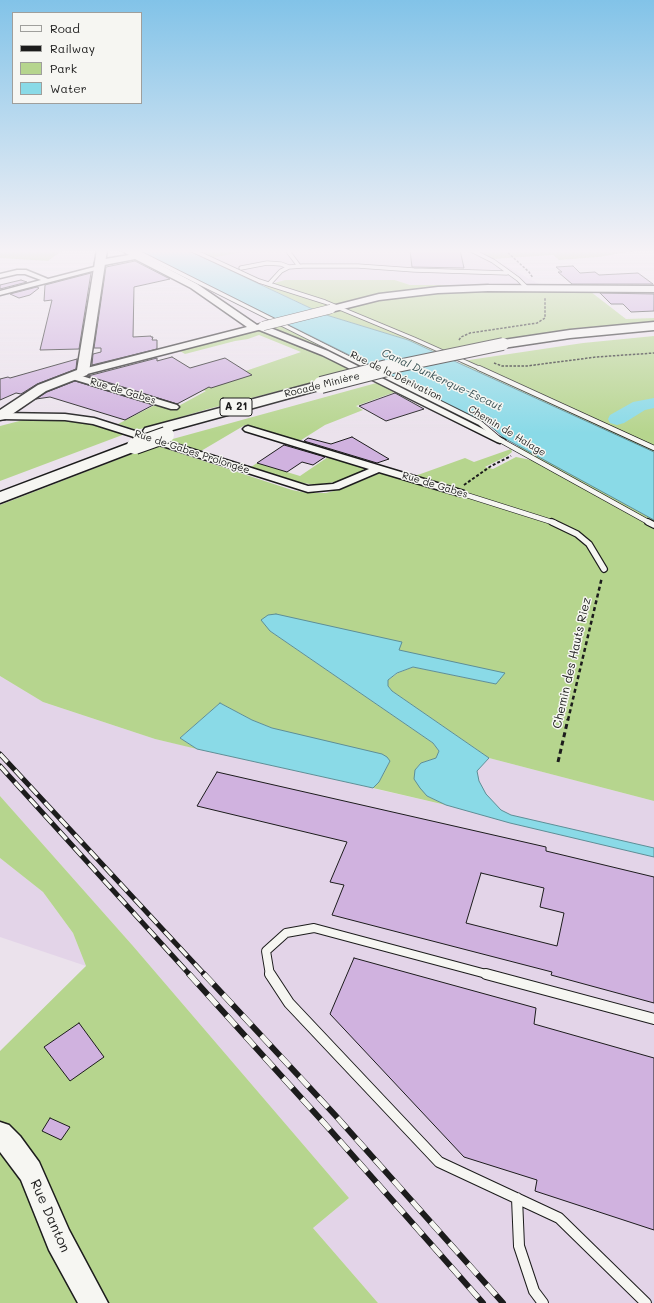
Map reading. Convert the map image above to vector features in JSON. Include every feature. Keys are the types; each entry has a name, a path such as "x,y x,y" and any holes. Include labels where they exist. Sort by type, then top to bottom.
{"highway":[{"name":"Rocade Minière","path":"130,443 159,433 325,387 570,334 654,326"},
{"name":"Rocade Minière","path":"507,347 654,332"},
{"name":"A 21","path":"0,488 130,443"},
{"name":"A 21","path":"0,498 130,443"}],"main road":[{"path":"0,416 38,391 78,374 90,311"}],"street":[{"path":"233,311 259,327"},
{"path":"78,374 323,311"},
{"name":"Rue de la Dérivation","path":"259,327 329,355 500,440"},
{"name":"Rue de Gabes","path":"78,374 174,406"},
{"name":"Rue de Gabes Prolongée","path":"0,416 65,417 94,421 297,486 308,488 335,487 379,468"},
{"name":"Rue de Gabes","path":"248,429 458,492"},
{"name":"Rue Danton","path":"0,1134 11,1145 30,1171 59,1240 94,1303"}],"lane":[{"name":"Chemin de Halage","path":"253,311 480,423 500,440 654,525"},
{"path":"341,311 414,339 654,448"},
{"name":"Rue de Gabes","path":"458,492 540,517 563,526 578,534 589,544 604,569"},
{"path":"646,1303 559,1218 439,1162 289,1003 269,973 266,951 286,933 314,928 654,1020"},
{"path":"517,1198 519,1246 534,1291 543,1303"}],"path":[{"path":"458,342 461,337 470,333 532,324 541,321 545,318 545,311"},
{"path":"488,360 502,366 527,366 596,357 654,353"},
{"path":"458,492 491,466 520,451"},
{"name":"Chemin des Hauts Riez","path":"558,762 604,569"}],"shaded area":[{"path":"0,676 43,702 155,739 446,805 489,758 654,801 654,1303 378,1303 313,1228 349,1198 133,946 0,796"},
{"path":"0,858 43,892 73,933 86,966 0,937"}],"green space":[{"path":"316,311 615,311 626,319 654,318 654,322 578,328 497,340 436,352 408,340"},
{"path":"281,324 367,368 362,370 273,331 271,328"},
{"path":"257,331 270,333 311,349 357,371 208,409 137,430 118,424 157,404 173,409 206,391 196,388 301,352 259,335 185,354 180,351"},
{"path":"654,336 654,452 460,363 469,360 583,343"},
{"path":"380,382 398,391 356,406 363,410 325,425 298,442 245,425 201,451 169,440"},
{"path":"27,419 58,419 81,422 125,434 0,481 0,426"},
{"path":"155,445 292,490 307,493 326,493 342,489 378,474 415,476 465,458 474,462 511,449 512,452 507,456 485,467 493,469 516,457 531,460 517,447 519,446 654,520 654,801 489,758 392,691 388,686 388,680 398,673 413,667 496,684 399,650 401,642 270,631 433,743 439,751 436,758 421,763 415,770 427,796 446,805 373,788 379,782 390,761 272,728 252,720 220,703 180,738 197,749 155,739 43,702 0,676 0,505"},
{"path":"328,457 363,467 364,469 363,471 336,482 315,485 298,482 251,467 257,463 300,476"},
{"path":"0,796 133,946 349,1198 313,1228 378,1303 0,1303 0,1051 86,966 73,933 43,892 0,858"}],"water":[{"name":"Canal Dunkerque-Escaut","path":"260,311 316,311 408,340 654,452 654,520 504,438 487,423"},
{"path":"276,614 402,642 399,650 505,673 496,684 413,667 397,673 388,680 388,686 392,691 489,758 477,771 479,781 486,794 501,810 511,815 654,848 654,857 510,823 446,805 427,796 414,779 415,770 421,763 436,758 439,751 433,743 270,631 261,620 268,615"},
{"path":"220,703 252,720 272,728 382,754 390,761 379,782 373,788 197,749 180,738"}],"building":[{"path":"49,311 85,311 79,349 40,350"},
{"path":"100,311 134,311 133,337 151,336 153,337 152,340 157,340 157,349 92,365 93,354 101,352 101,348 94,348"},
{"path":"630,311 654,311 654,311"},
{"path":"172,357 190,368 225,358 252,375 211,388 209,387 177,404 88,376 157,358 157,361"},
{"path":"77,359 76,369 37,384 21,394 16,393 0,400 0,379 10,378"},
{"path":"75,381 153,405 125,420 50,397 36,399 47,392"},
{"path":"395,393 424,409 386,421 359,406"},
{"path":"352,437 389,459 377,463 304,441 308,438 331,444"},
{"path":"284,445 325,457 313,465 302,462 287,472 257,463"},
{"path":"217,772 546,847 546,851 654,877 654,1003 551,975 552,972 332,915 344,885 330,882 347,842 197,806","holes":["481,873 544,888 540,907 564,913 557,946 466,923"]},
{"path":"354,958 536,1008 534,1024 654,1058 654,1230 535,1191 537,1180 464,1157 330,1014"},
{"path":"79,1023 104,1057 70,1081 44,1047"},
{"path":"50,1118 70,1127 61,1140 42,1131"}],"waterway":[{"path":"617,419 639,406 654,403"}],"railway":[{"path":"0,754 205,975"},
{"path":"0,766 190,975"},
{"path":"189,974 324,1123 483,1303"},
{"path":"204,974 335,1115 503,1303"}]}
